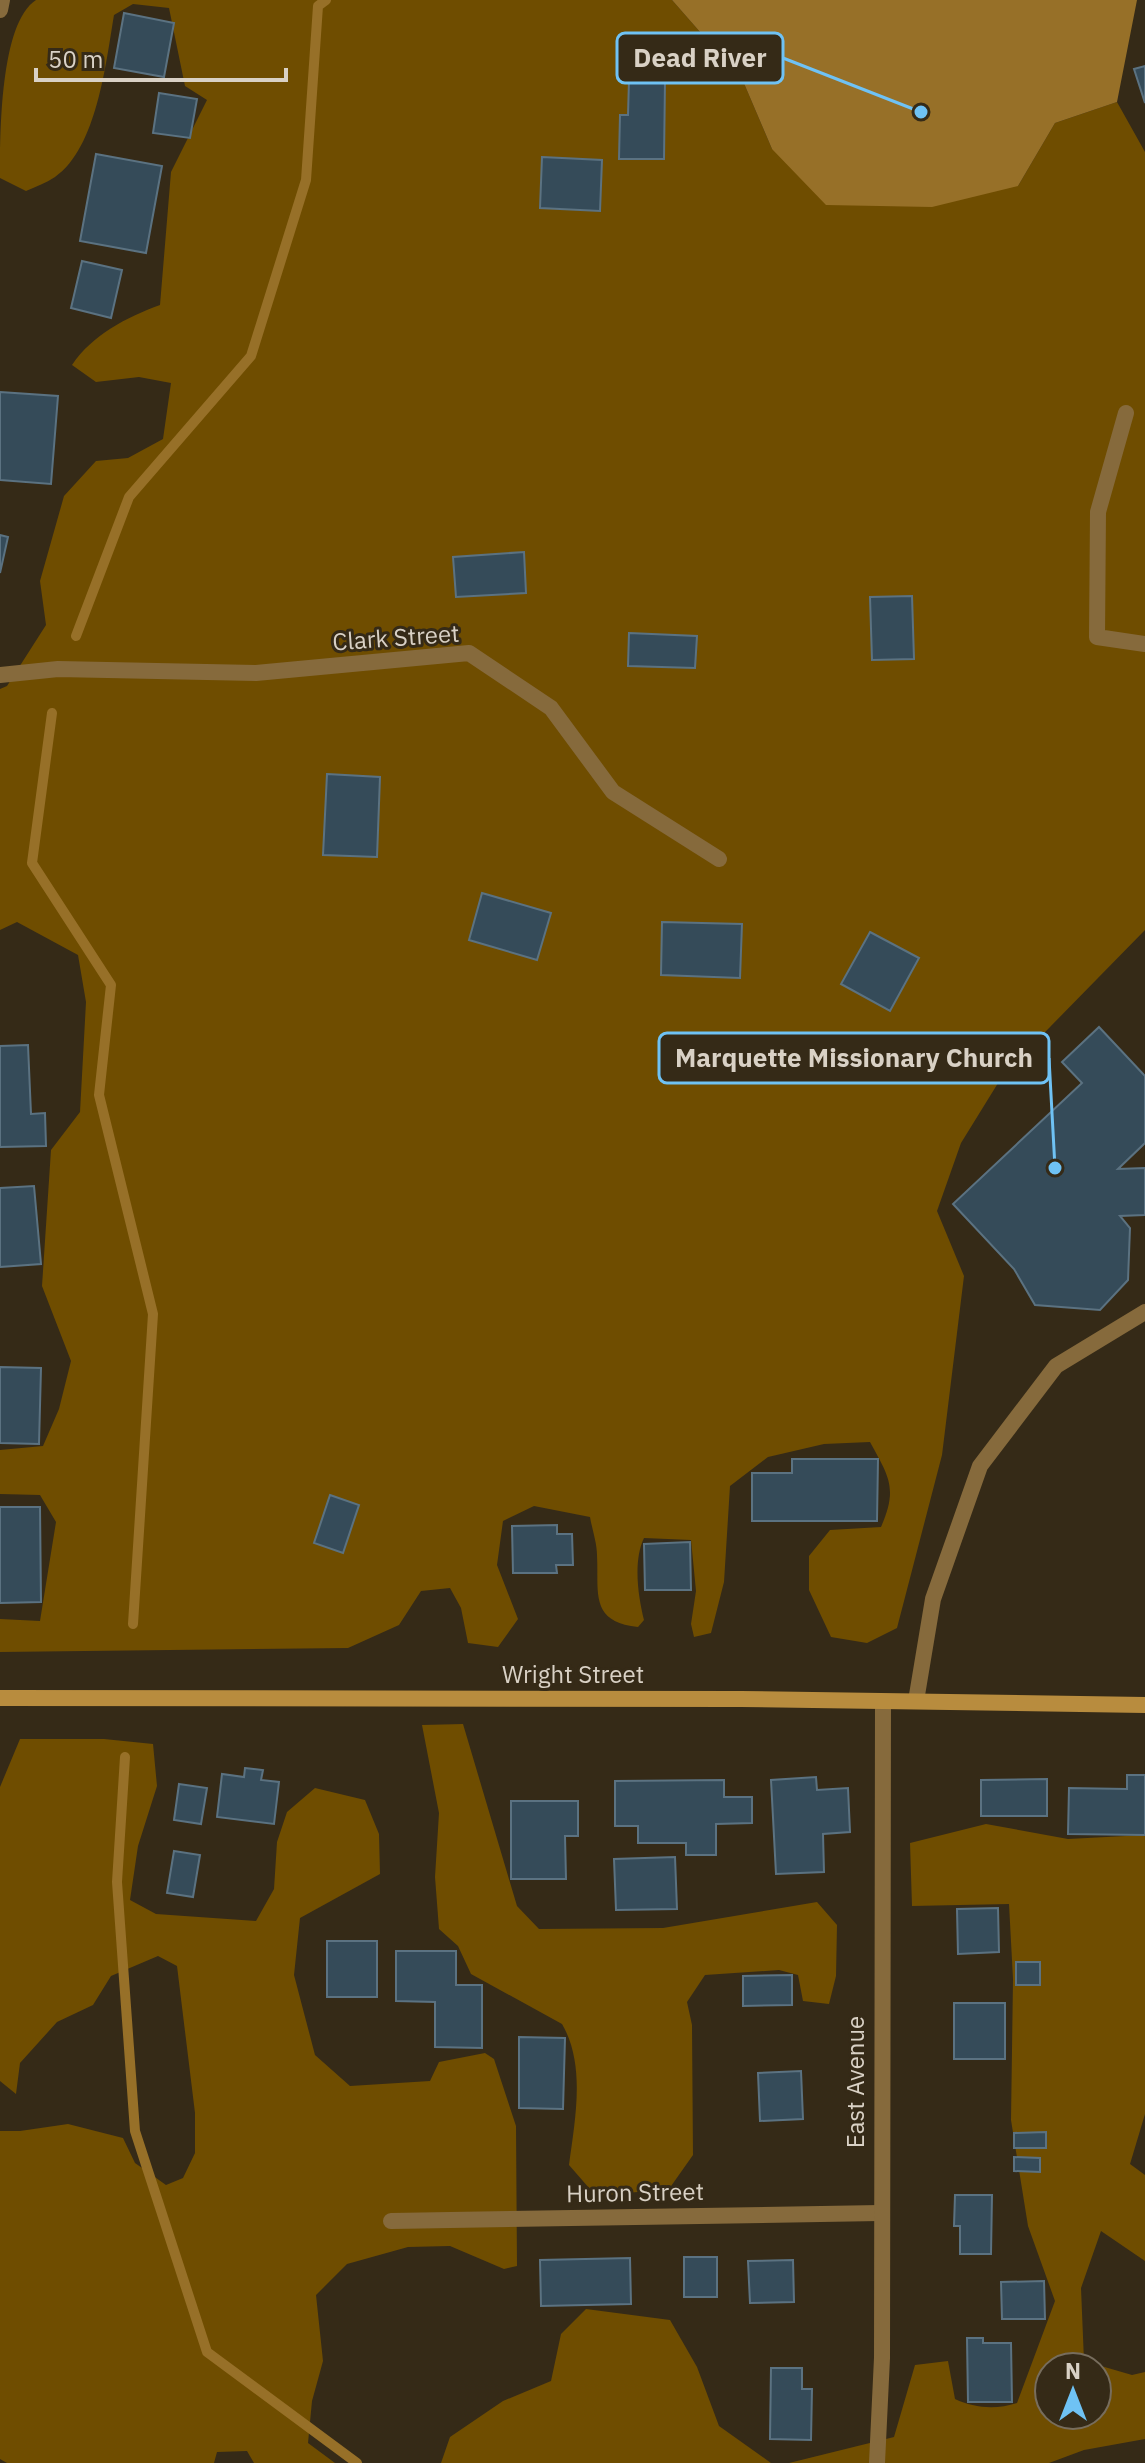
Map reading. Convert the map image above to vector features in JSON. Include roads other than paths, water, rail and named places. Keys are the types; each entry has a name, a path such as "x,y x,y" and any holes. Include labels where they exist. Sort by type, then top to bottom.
{"main road":[{"name":"Wright Street","path":"0,1698 916,1701 1145,1705"}],"street":[{"path":"0,10 2,0"},
{"path":"1126,413 1098,512 1097,637 1145,644"},
{"name":"Clark Street","path":"0,675 58,669 256,673 469,653 551,708 613,792 719,859"},
{"path":"916,1701 933,1599 980,1466 1056,1366 1145,1312"},
{"name":"East Avenue","path":"877,2463 882,2358 883,1702"},
{"name":"Huron Street","path":"391,2221 880,2213"}],"waterway":[{"path":"76,636 129,497 251,356 306,180 318,6 326,0"},
{"path":"52,713 32,863 111,985 99,1095 153,1314 133,1624"},
{"path":"125,1757 117,1882 135,2131 207,2352 357,2463"}],"place":[{"name":"Dead River","path":"921,112"},
{"name":"Marquette Missionary Church","path":"1055,1168"}]}
